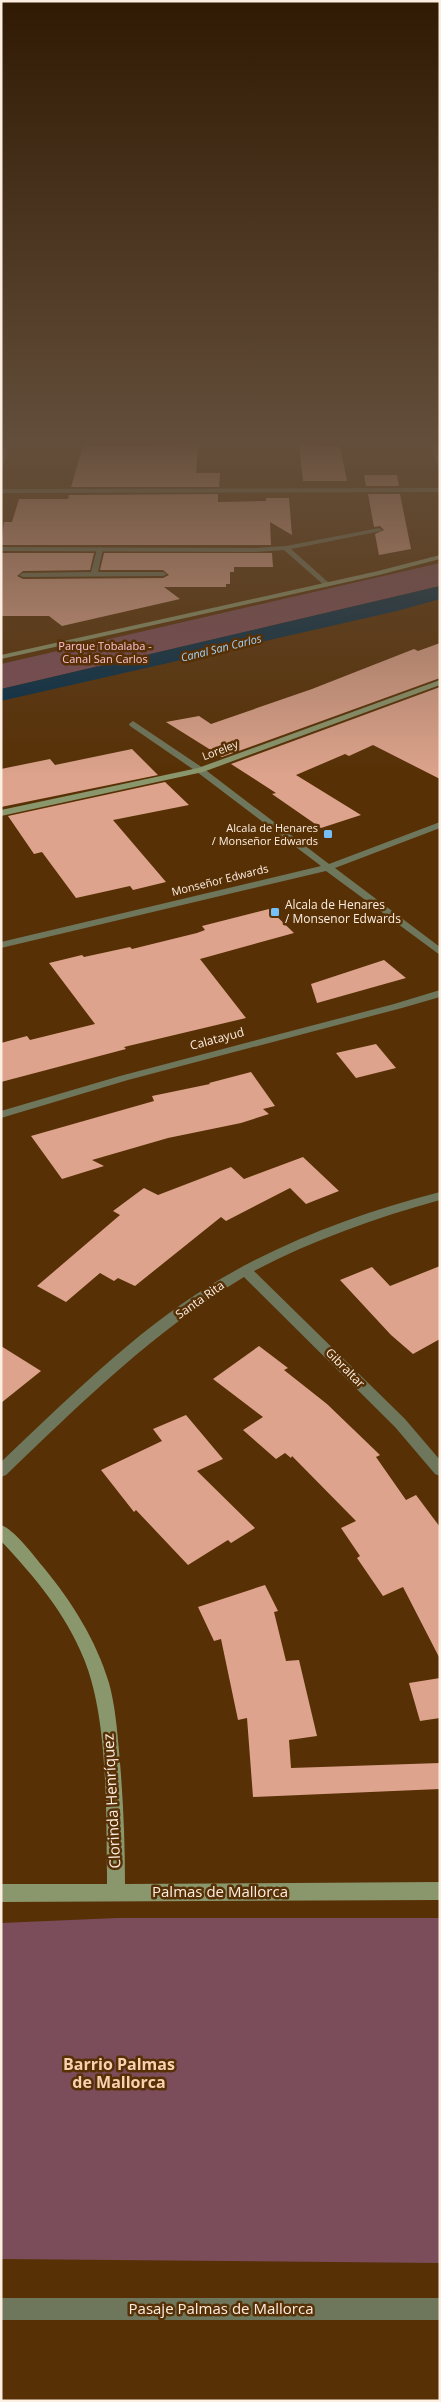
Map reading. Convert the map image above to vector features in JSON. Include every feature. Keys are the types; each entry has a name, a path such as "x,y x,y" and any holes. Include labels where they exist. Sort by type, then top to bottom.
{"street":[{"path":"94,574 99,552"},
{"path":"290,552 326,585"},
{"path":"1,658 326,585 440,557"},
{"path":"23,575 162,574"},
{"name":"Loreley","path":"1,813 200,770 440,682"},
{"path":"133,724 200,770 440,952"},
{"name":"Monseñor Edwards","path":"1,945 328,867 440,825"},
{"name":"Calatayud","path":"1,1115 124,1078 398,1006 440,992"},
{"name":"Santa Rita","path":"1,1471 134,1349 184,1311 245,1270 316,1238 367,1218 440,1196"},
{"name":"Gibraltar","path":"245,1270 400,1423 440,1470"},
{"name":"Clorinda Henríquez","path":"1,1531 30,1559 56,1593 73,1621 100,1682 114,1780 116,1892"},
{"name":"Palmas de Mallorca","path":"1,1893 440,1891"},
{"name":"Pasaje Palmas de Mallorca","path":"1,2309 440,2309"}],"green space":[{"name":"Parque Tobalaba - Canal San Carlos","path":"440,563 440,586 1,689 1,664"},
{"path":"117,1918 440,1918 440,2263 1,2259 1,1923"}],"water":[{"name":"Canal San Carlos","path":"440,586 440,599 397,611 1,701 1,689"}],"building":[{"path":"378,552 395,552 379,555"},
{"path":"1,553 94,553 90,570 23,571 17,576 23,579 163,578 169,575 163,570 100,570 104,553 272,553 273,567 234,567 234,572 230,572 230,584 226,584 226,587 164,587 180,599 62,626 49,616 1,616"},
{"path":"440,643 440,678 222,757 166,722 199,716 211,724 312,689 414,649 418,651"},
{"path":"440,687 440,779 373,745 349,756 345,754 296,775 361,815 321,828 272,794 276,793 231,764"},
{"path":"132,749 158,775 1,807 1,769 50,759 55,765"},
{"path":"165,782 189,805 113,820 166,882 133,890 130,886 76,898 42,852 34,854 8,816"},
{"path":"269,909 294,933 200,959 246,1018 124,1047 126,1049 1,1082 1,1043 27,1036 30,1040 95,1024 49,963 82,955 84,957 130,947 132,949 197,933 205,930 202,926"},
{"path":"384,960 406,978 317,1003 311,984"},
{"path":"376,1044 396,1068 356,1078 336,1053"},
{"path":"251,1072 275,1106 263,1109 269,1114 241,1123 168,1138 92,1160 104,1166 62,1179 31,1136 154,1101 152,1096 210,1084"},
{"path":"303,1157 339,1191 306,1204 290,1188 226,1221 221,1217 135,1286 118,1278 114,1281 100,1273 66,1302 37,1286 120,1215 113,1211 144,1188 158,1195 231,1167 244,1179"},
{"path":"440,1266 440,1339 413,1354 391,1335 340,1280 372,1267 390,1286"},
{"path":"1,1346 41,1371 1,1403"},
{"path":"259,1346 288,1368 284,1370 327,1404 380,1455 376,1457 406,1500 416,1495 440,1527 440,1659 403,1587 383,1596 357,1558 360,1556 341,1528 356,1521 292,1456 291,1458 285,1453 276,1459 243,1430 263,1417 213,1379"},
{"path":"186,1415 223,1459 197,1471 255,1528 231,1543 228,1540 188,1565 136,1510 134,1512 101,1470 162,1441 153,1429"},
{"path":"265,1585 278,1611 274,1612 286,1661 299,1660 317,1736 289,1740 291,1768 440,1763 440,1789 253,1797 247,1718 238,1720 221,1639 214,1641 198,1607"},
{"path":"440,1678 440,1718 420,1721 409,1683"}],"place":[{"name":"Alcala de Henares / Monseñor Edwards","path":"328,834"},
{"name":"Alcala de Henares / Monsenor Edwards","path":"275,912"}],"district":[{"name":"Barrio Palmas de Mallorca","path":"119,2073"}]}
